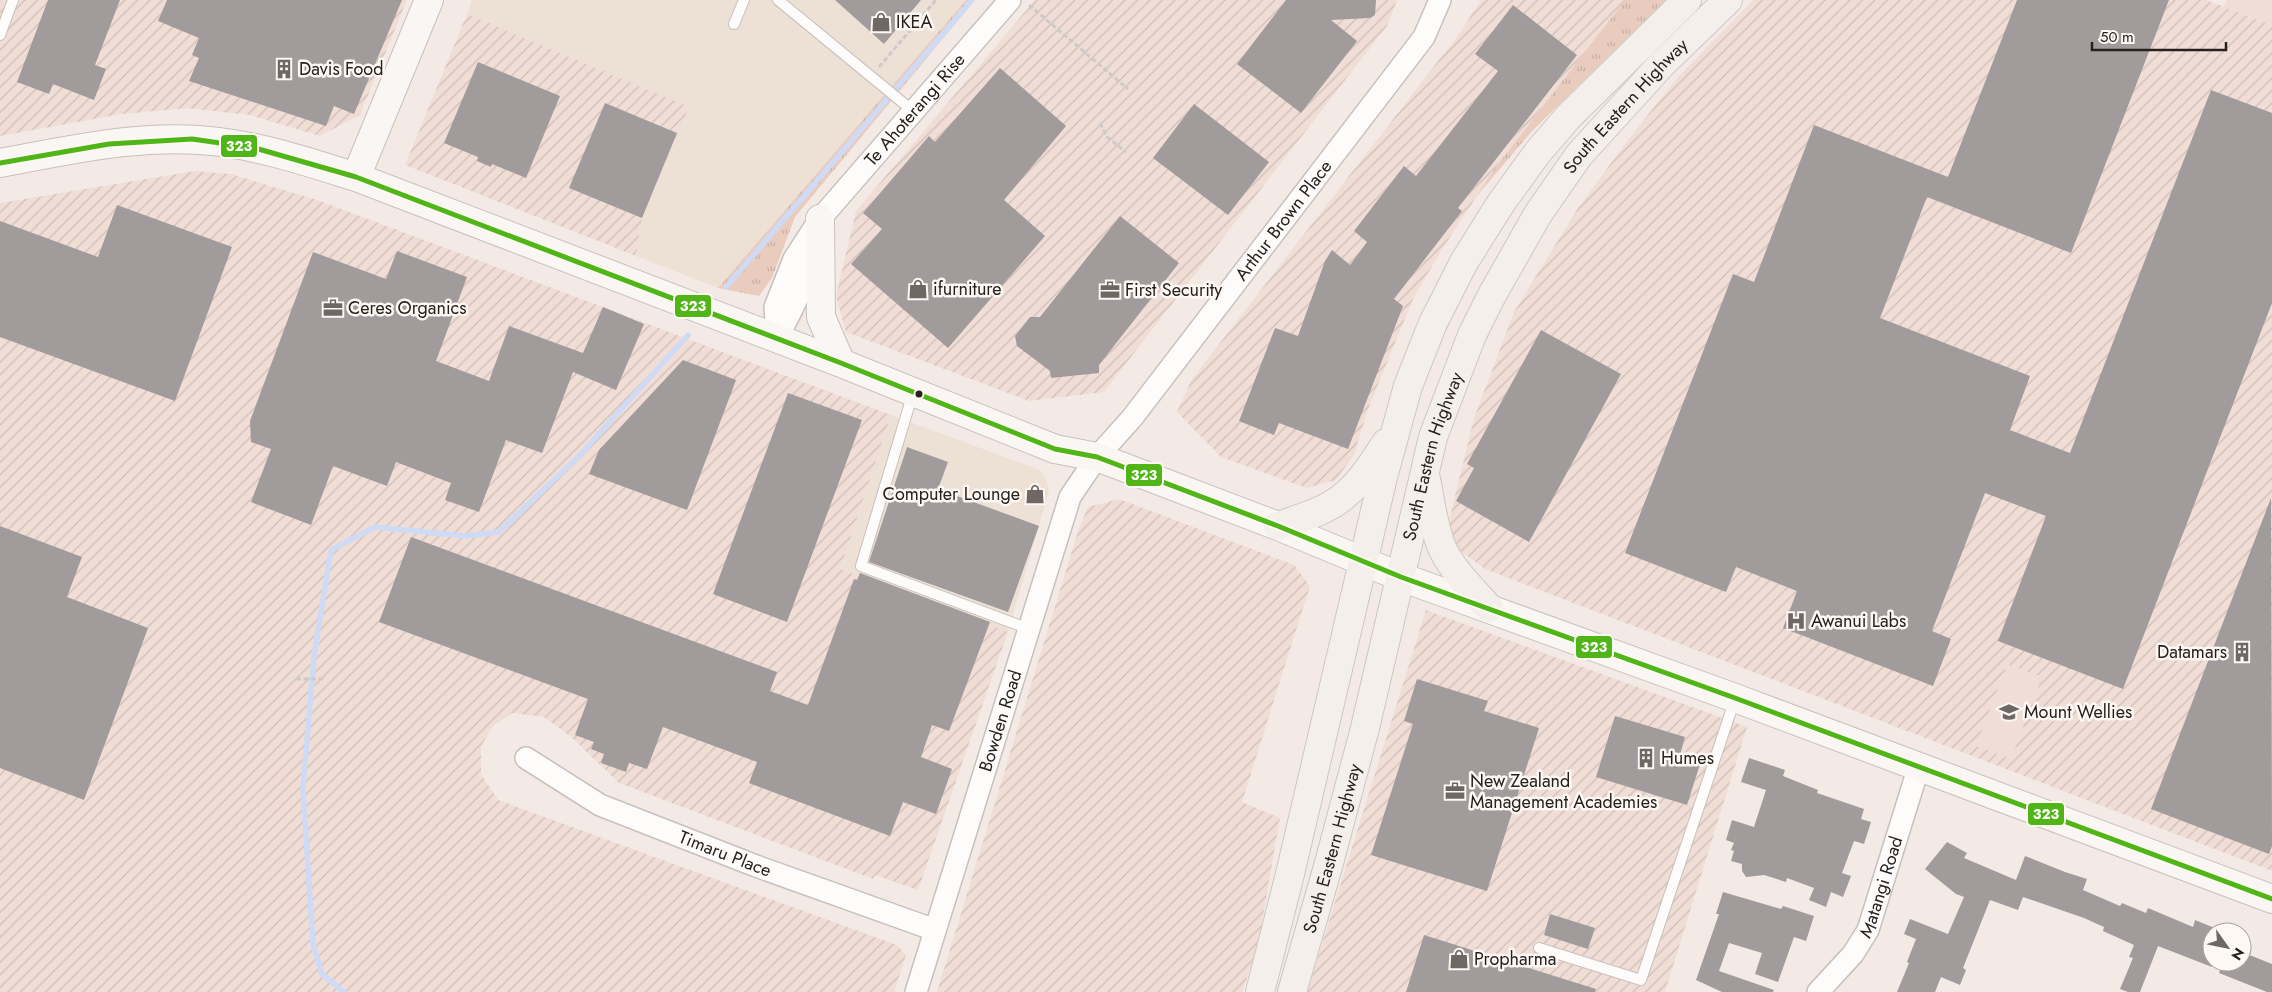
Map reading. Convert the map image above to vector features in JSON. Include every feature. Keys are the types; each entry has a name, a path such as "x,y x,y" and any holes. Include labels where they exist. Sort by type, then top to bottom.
{"main road":[{"path":"356,177 429,0"},
{"name":"South Eastern Highway","path":"1260,992 1396,430 1408,386 1433,323 1464,262 1501,203 1538,152 1569,116 1640,44 1687,0"},
{"name":"South Eastern Highway","path":"1292,992 1360,748 1401,577 1424,470 1448,395 1472,335 1492,295 1538,214 1579,155 1661,65 1728,0"},
{"path":"0,163 163,139 218,141 292,157 356,177 777,338 1055,449 1097,457 1278,526 1401,577 1919,766 2272,899"},
{"path":"820,219 821,318 841,363"},
{"path":"1278,526 1329,506 1345,496 1358,483 1396,430"},
{"path":"1424,470 1436,529 1443,550 1452,565 1489,608"}],"street":[{"name":"Arthur Brown Place","path":"1097,457 1138,410 1424,37 1440,0"},
{"name":"Te Ahoterangi Rise","path":"777,338 775,307 794,259 820,219 913,111 1018,1"},
{"name":"Bowden Road","path":"916,992 1070,496 1097,457"},
{"name":"Timaru Place","path":"526,758 600,805 756,866 936,930"},
{"name":"Matangi Road","path":"1818,992 1853,954 1868,930 1919,766"}],"lane":[{"path":"0,35 13,0"},
{"path":"734,24 744,0"},
{"path":"778,0 876,76 896,98 913,111"},
{"path":"913,392 861,566 1029,629"},
{"path":"1539,948 1641,980 1735,698"}],"path":[{"path":"876,76 936,0"},
{"path":"1018,1 1128,89"},
{"path":"1100,123 1107,137 1126,152"},
{"path":"296,679 326,679"}],"shaded area":[{"path":"0,0 407,0 360,115 320,136 250,115 187,108 122,114 0,136"},
{"path":"472,0 966,0 718,288 636,256 642,218 688,107 467,14"},
{"path":"1035,0 1397,0 1387,26 1104,392 1029,401 846,332 836,296 856,211"},
{"path":"1481,0 1625,0 1495,168 1441,251 1413,299 1367,412 1354,455 1336,480 1307,488 1221,457 1177,412 1192,379 1459,34"},
{"path":"1753,0 2206,0 2272,25 2272,871 1485,569 1457,548 1447,529 1474,418 1514,312 1578,208 1628,140 1678,77"},
{"path":"2227,0 2272,0 2272,25 2224,7"},
{"path":"467,14 689,107 642,218 636,256 405,165"},
{"path":"195,171 231,174 320,201 891,415 840,569 1008,632 918,890 875,875 873,879 619,783 570,736 544,717 512,713 493,726 481,746 481,774 498,800 897,945 906,955 894,992 0,992 0,203"},
{"path":"891,415 1040,470 1046,479 1049,491 1008,632 840,569"},
{"path":"1119,499 1294,565 1310,586 1242,802 1280,818 1258,945 1242,992 937,992 1079,528 1088,507"},
{"path":"1426,610 1747,727 1665,992 1307,992"},
{"name":"Mount Wellies","path":"2007,664 2042,677 2011,759 1976,746"}],"green space":[{"path":"966,0 975,0 795,217 772,278 759,296 718,288"},
{"path":"1625,0 1666,0 1532,131 1476,197 1495,168"}],"building":[{"path":"48,0 120,0 95,65 106,69 94,100 53,84 49,94 17,82"},
{"name":"Davis Food","path":"167,0 402,0 354,114 334,106 326,126 189,81 199,58 192,55 199,38 158,21"},
{"name":"IKEA","path":"835,0 921,0 884,44"},
{"path":"1286,0 1376,0 1375,15 1370,18 1331,20 1357,41 1301,113 1237,64"},
{"path":"2017,0 2169,0 2071,253 1927,197 1880,318 2030,376 2010,430 2070,453 2211,90 2272,113 2272,303 2123,689 1998,641 2046,516 1985,493 1932,631 1951,639 1933,686 1783,628 1797,591 1736,567 1726,592 1625,553 1733,274 1754,282 1814,125 1948,177"},
{"path":"1513,5 1577,55 1458,208 1462,211 1394,299 1403,306 1348,449 1279,423 1274,435 1239,421 1275,328 1298,336 1325,261 1332,250 1350,265 1367,242 1354,231 1404,166 1416,176 1498,71 1475,54"},
{"path":"478,62 560,96 526,178 492,164 491,167 477,161 478,157 444,143"},
{"path":"1000,68 1066,126 1004,200 1045,236 948,348 851,264 882,229 863,213 929,136 935,142"},
{"path":"605,103 677,133 642,218 569,188"},
{"path":"1194,104 1269,162 1228,215 1153,158"},
{"path":"117,205 232,247 175,401 0,337 0,221 98,257"},
{"name":"First Security","path":"1120,216 1179,263 1099,365 1099,373 1051,378 1050,371 1017,346 1015,336 1030,317 1040,317"},
{"path":"397,251 467,277 436,361 489,381 509,326 583,353 603,307 644,324 616,390 573,372 542,453 506,440 479,512 445,500 451,483 396,462 387,486 333,466 311,525 251,502 271,449 251,442 250,421 313,252 386,279"},
{"path":"1541,330 1621,374 1529,542 1456,501 1474,468 1467,464"},
{"path":"683,360 736,380 687,510 589,474 599,450"},
{"path":"788,393 862,420 787,622 713,594"},
{"path":"907,447 948,462 938,489 1039,526 1008,612 869,562"},
{"name":"Datamars","path":"2271,498 2272,846 2269,854 2151,809"},
{"path":"0,526 82,557 67,597 148,628 84,800 0,768"},
{"path":"411,537 777,672 770,691 808,705 854,579 857,580 860,573 990,622 949,731 932,725 921,757 952,769 936,814 903,802 890,836 749,783 757,762 663,727 647,769 629,763 626,772 601,763 604,754 591,749 594,742 575,735 588,699 379,622"},
{"name":"New Zealand Management Academies","path":"1417,679 1488,701 1484,711 1539,728 1487,891 1371,855 1413,724 1404,721"},
{"name":"Humes","path":"1615,716 1685,737 1680,755 1701,761 1687,805 1596,777"},
{"path":"1749,758 1785,770 1783,776 1818,790 1817,793 1864,809 1861,819 1871,822 1864,844 1854,841 1842,873 1851,876 1843,897 1831,892 1826,907 1809,900 1814,888 1787,878 1786,882 1764,875 1746,877 1742,871 1742,864 1731,861 1734,851 1731,850 1734,843 1726,840 1732,820 1754,827 1766,790 1741,782"},
{"path":"1947,842 1967,853 1964,858 2016,880 2025,856 2087,879 2083,890 2120,906 2122,903 2146,913 2148,908 2193,927 2195,920 2202,923 2202,963 2158,946 2140,992 2128,992 2120,989 2133,958 2129,957 2134,945 2103,931 2104,927 2084,918 2023,897 2018,910 1990,900 1963,968 1966,970 1960,985 1941,977 1935,992 1897,992 1909,963 1907,962 1916,939 1904,934 1910,919 1948,934 1964,897 1956,894 1925,869"},
{"path":"1723,892 1781,909 1783,906 1814,916 1806,941 1794,937 1778,982 1755,974 1762,953 1729,943 1719,971 1774,990 1773,992 1722,992 1696,980 1719,914 1716,914"},
{"path":"1550,914 1595,928 1588,949 1544,935"},
{"name":"Propharma","path":"1424,935 1596,989 1595,992 1406,992"},
{"path":"2252,956 2272,964 2272,992 2267,992 2219,973 2252,972"}],"waterway":[{"path":"726,287 972,0"},
{"path":"344,992 322,974 313,944 303,789 314,656 331,550 375,527 466,536 499,532 579,456 688,335"}],"transit line":[{"name":"323","path":"0,163 109,144 192,139 255,148 356,177 841,363 1055,449 1097,457 1278,526 1401,577 1735,698 2272,899"}],"place":[{"name":"IKEA","path":"881,22"},
{"name":"Davis Food","path":"284,69"},
{"name":"ifurniture","path":"918,289"},
{"name":"First Security","path":"1110,290"},
{"name":"Ceres Organics","path":"333,308"},
{"name":"Computer Lounge","path":"1035,494"},
{"name":"Awanui Labs","path":"1796,621"},
{"name":"Datamars","path":"2242,652"},
{"name":"Mount Wellies","path":"2009,712"},
{"name":"Humes","path":"1646,758"},
{"name":"New Zealand Management Academies","path":"1455,791"},
{"name":"Propharma","path":"1459,959"}]}
